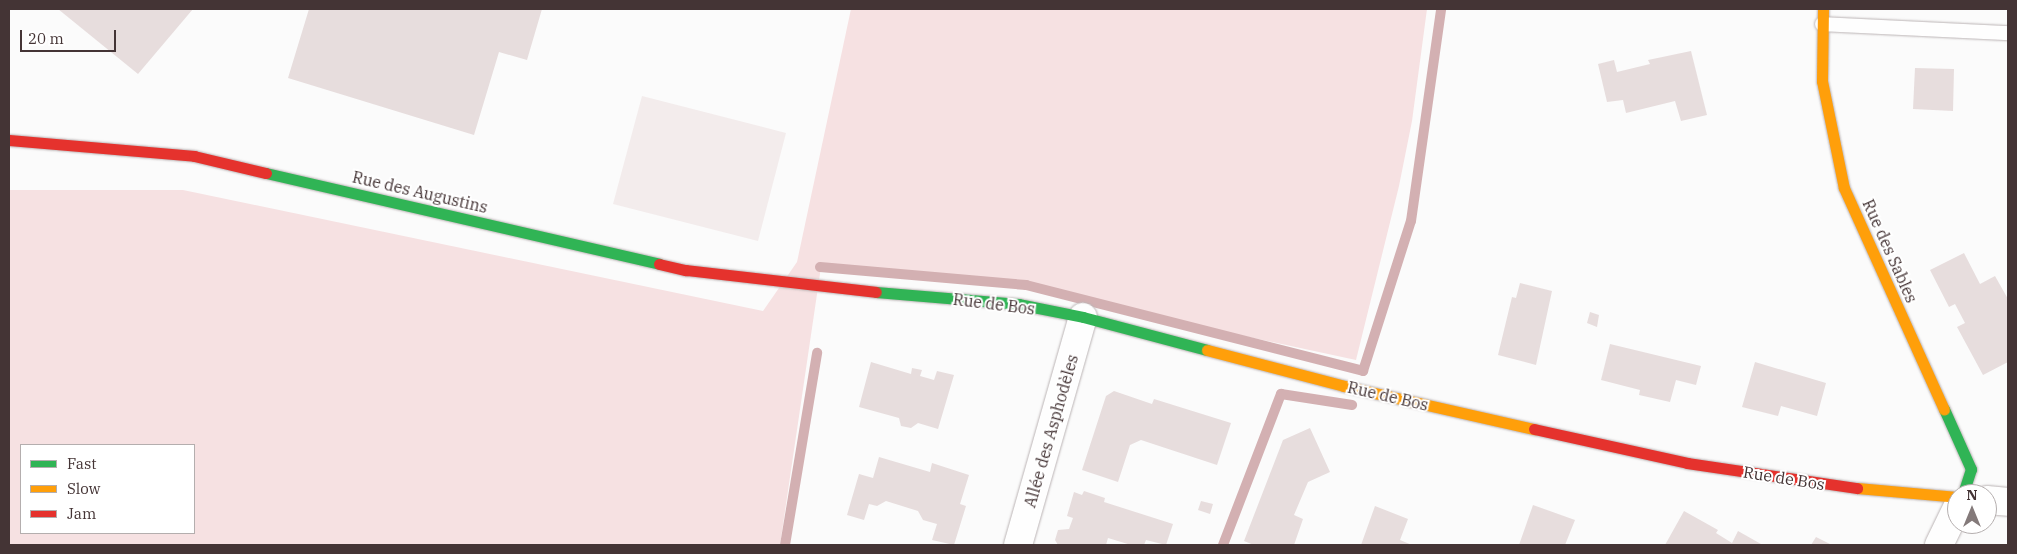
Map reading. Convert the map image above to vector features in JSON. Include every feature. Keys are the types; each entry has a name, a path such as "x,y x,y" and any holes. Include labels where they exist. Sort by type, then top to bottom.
{"street":[{"name":"Rue des Sables","path":"1823,9 1822,80 1844,188 1971,469 1966,484"},
{"name":"Rue des Augustins","path":"9,140 194,156 686,270 822,288"},
{"name":"Rue de Bos","path":"822,288 1018,304 1084,317 1344,386 1687,463 1829,485 1947,496"},
{"name":"Allée des Asphodèles","path":"1018,545 1084,317"},
{"path":"1939,545 1947,529"}],"lane":[{"path":"1822,24 2008,33"}],"shaded area":[{"path":"851,9 1427,9 1412,121 1399,186 1356,360 1020,288 821,267 780,545 9,545 9,190 183,190 763,311 797,262"},
{"path":"642,96 786,133 758,241 613,204"}],"building":[{"path":"58,9 193,9 138,74"},
{"path":"309,9 542,9 527,60 499,52 474,135 288,78"},
{"path":"1691,51 1707,115 1681,121 1675,101 1626,113 1623,100 1607,102 1598,64 1614,60 1617,72 1650,64 1648,60"},
{"path":"1915,68 1954,69 1953,111 1913,109"},
{"path":"1964,253 1980,284 1995,276 2008,299 2008,362 1983,375 1957,327 1965,323 1955,304 1949,307 1930,270"},
{"path":"1520,283 1552,291 1536,365 1498,355 1512,297 1516,298"},
{"path":"1590,312 1599,315 1597,327 1587,323"},
{"path":"1610,344 1701,366 1696,385 1676,380 1670,402 1639,395 1640,390 1601,380"},
{"path":"871,362 911,374 912,368 922,370 920,376 934,380 937,371 954,375 938,429 918,423 911,428 901,426 899,418 859,407"},
{"path":"1755,362 1826,383 1817,416 1781,406 1778,416 1742,407"},
{"path":"1114,391 1152,404 1154,399 1231,423 1217,465 1141,440 1130,445 1118,482 1082,470 1106,396"},
{"path":"1310,428 1330,472 1308,482 1294,515 1303,519 1294,545 1254,545 1244,541 1283,440"},
{"path":"879,457 930,472 932,463 969,475 960,504 966,506 954,545 932,540 937,524 923,520 918,511 886,501 877,506 869,504 864,520 847,515 859,474 873,478"},
{"path":"1084,491 1105,498 1104,502 1173,524 1166,545 1146,540 1144,545 1131,545 1108,538 1106,545 1058,545 1055,540 1058,530 1069,529 1073,518 1067,516 1074,492 1082,495"},
{"path":"1201,501 1213,504 1210,514 1198,510"},
{"path":"1533,505 1575,520 1565,545 1519,545"},
{"path":"1375,506 1408,519 1400,540 1412,545 1361,545"},
{"path":"1684,511 1718,530 1716,533 1732,543 1738,531 1761,544 1665,545"},
{"path":"1816,537 1832,545 1811,545"}],"waterway":[{"path":"820,267 1026,285 1363,371 1411,221 1441,9"},
{"path":"785,545 817,353"},
{"path":"1223,545 1281,394 1352,405"}],"traffic: fast":[{"path":"266,173 659,264"},
{"path":"876,292 1018,304 1083,317 1207,350"},
{"path":"1944,409 1971,469 1966,484"}],"traffic: slow":[{"path":"1823,9 1822,81 1844,188 1944,409"},
{"path":"1207,350 1344,386 1534,429"},
{"path":"1857,488 1947,496"}],"traffic: jam":[{"path":"9,140 194,156 266,173"},
{"path":"659,264 686,270 876,292"},
{"path":"1534,429 1687,463 1857,488"}]}
